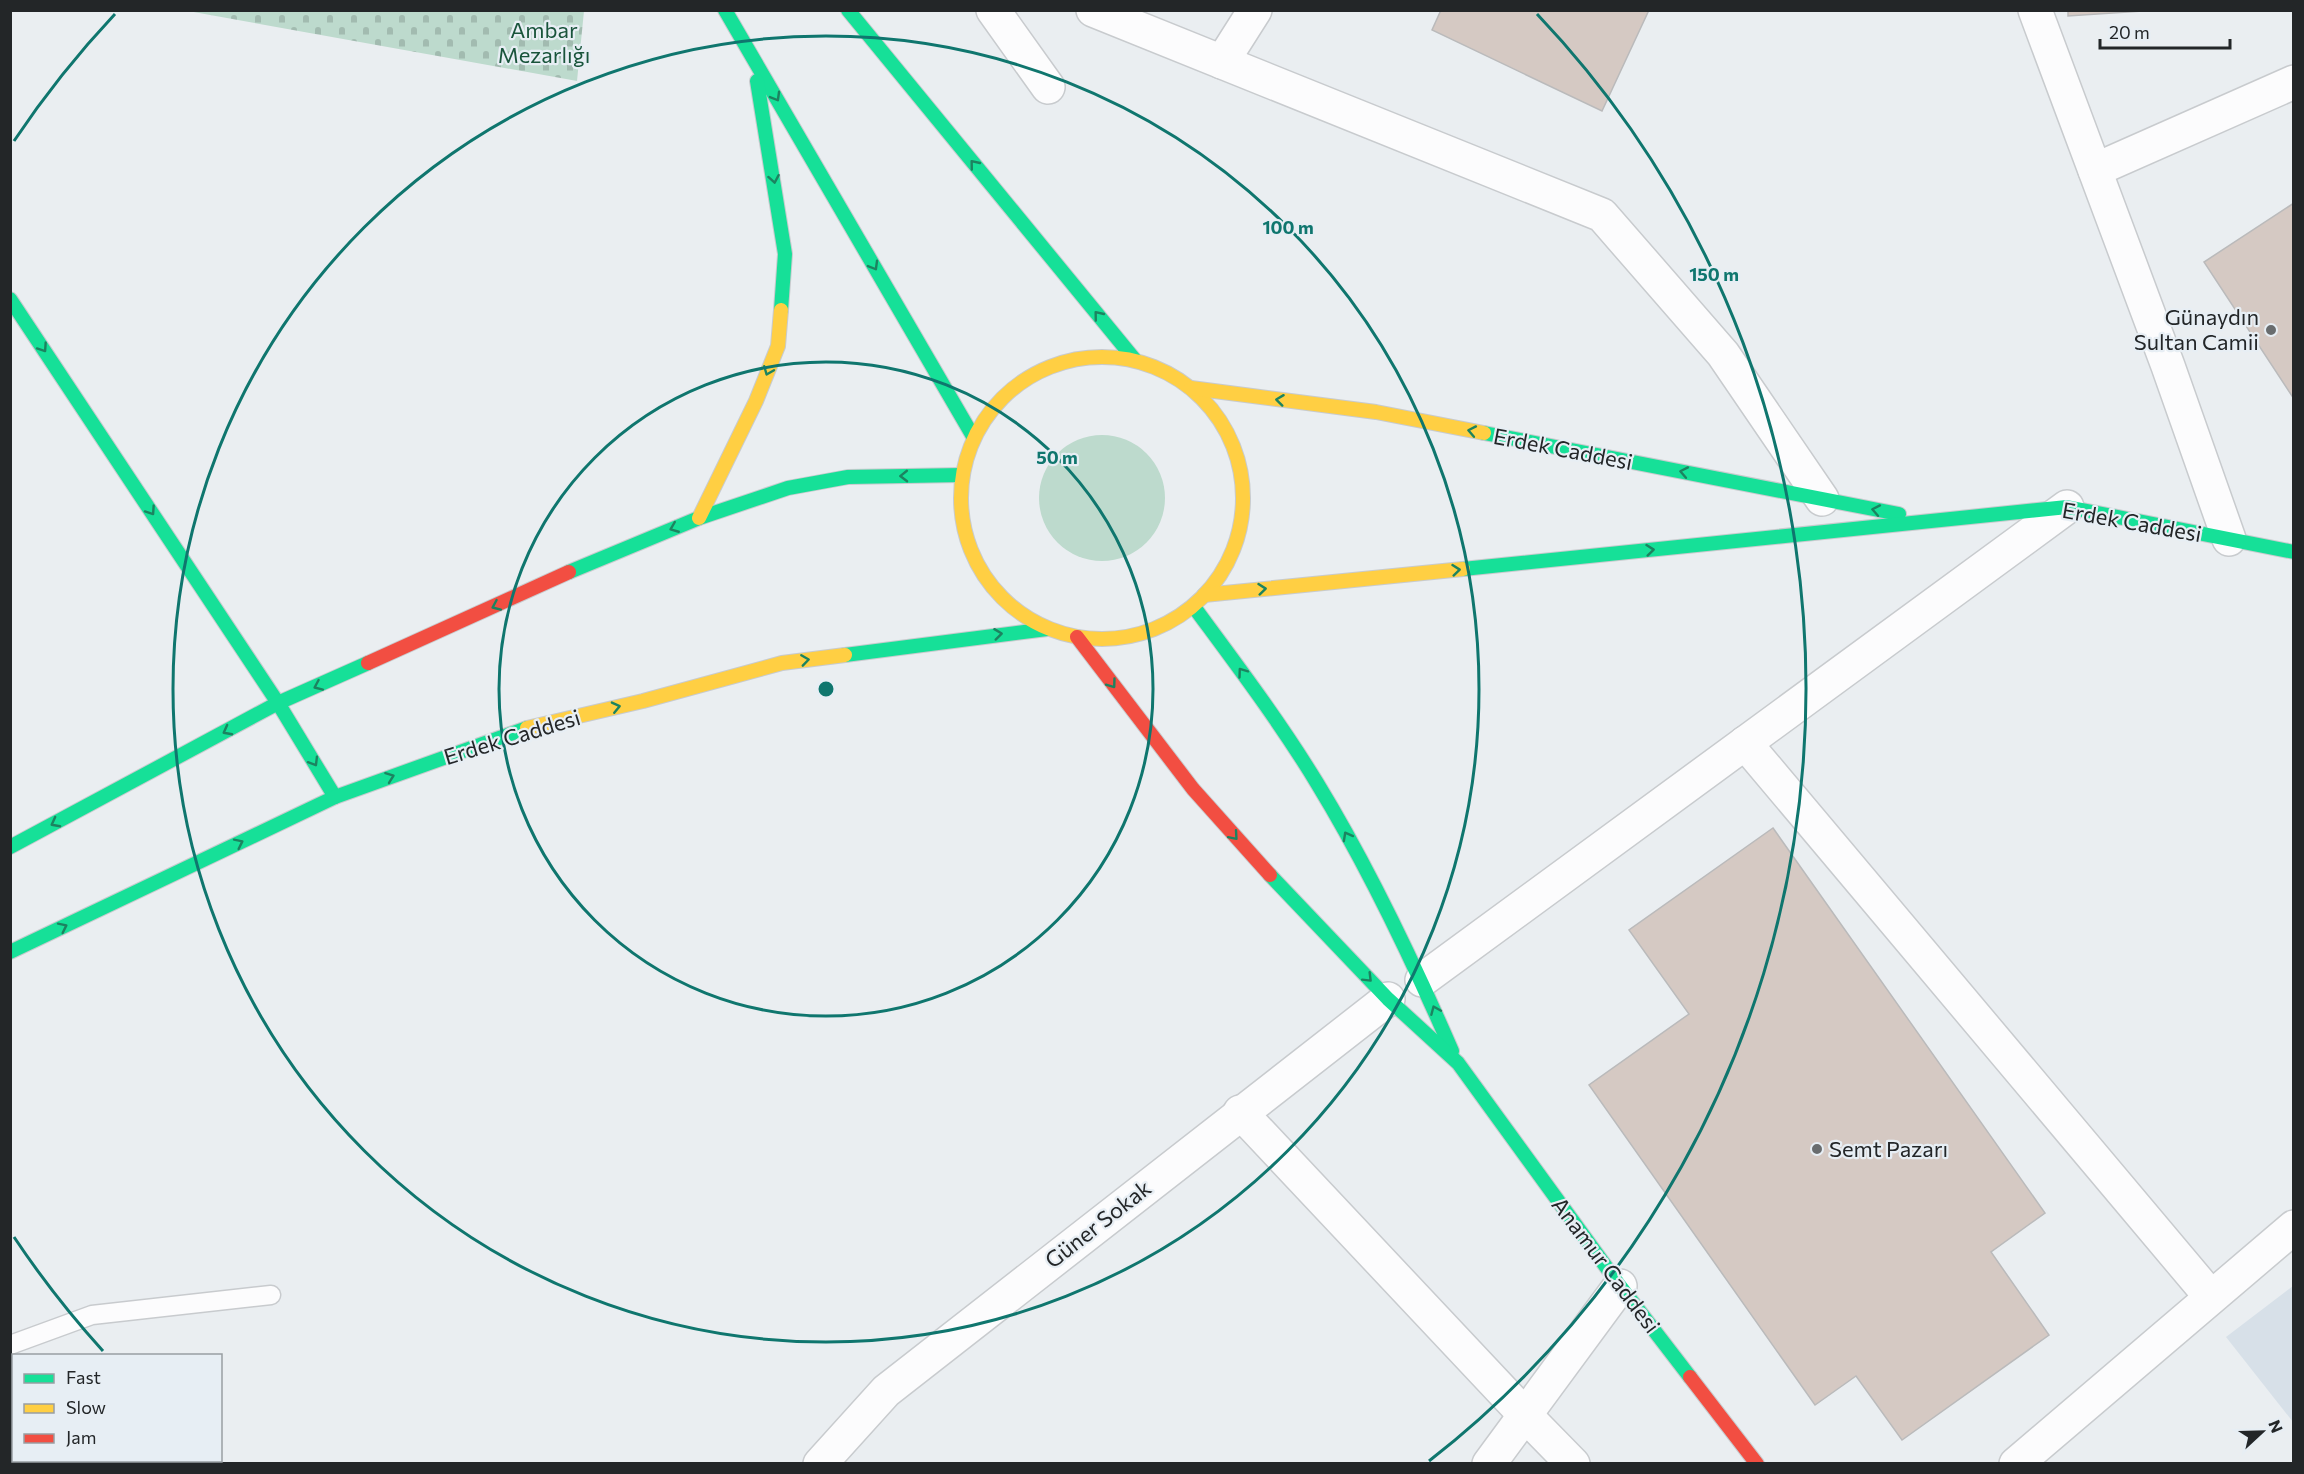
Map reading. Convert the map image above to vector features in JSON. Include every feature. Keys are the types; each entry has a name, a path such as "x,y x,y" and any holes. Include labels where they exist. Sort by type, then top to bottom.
{"street":[{"path":"725,10 974,438"},
{"path":"848,10 1135,360"},
{"path":"993,10 1048,87"},
{"path":"1093,10 1602,215 1723,354 1822,499"},
{"path":"1222,62 1255,10"},
{"path":"2035,10 2229,539"},
{"path":"699,518 756,401 778,346 785,255 753,59"},
{"path":"2095,170 2294,82"},
{"path":"10,299 279,703 335,797"},
{"path":"1104,357 1135,360 1164,371 1191,388 1213,410 1229,436 1239,466 1243,497 1240,528 1231,557 1214,584 1194,607 1168,624 1139,635 1108,640 1077,637 1047,629 1023,615 1003,599 986,578 972,555 964,529 961,502 962,476 974,438 991,410 1014,387 1041,370 1071,360 1104,357"},
{"name":"Erdek Caddesi","path":"1191,388 1376,412 1933,521"},
{"path":"10,847 279,703 611,553 699,518 788,488 848,477 962,476"},
{"path":"1422,980 2067,507"},
{"name":"Erdek Caddesi","path":"1204,595 2067,507 2294,552"},
{"path":"1194,607 1245,675 1293,745 1338,818 1382,898 1422,980 1458,1063"},
{"name":"Erdek Caddesi","path":"10,952 335,797 528,728 643,701 782,663 1047,629"},
{"path":"1077,637 1193,789 1321,931 1388,999 1458,1063"},
{"path":"1745,743 2211,1297"},
{"name":"Güner Sokak","path":"820,1464 886,1390 1388,999"},
{"name":"Anamur Caddesi","path":"1458,1063 1620,1286 1757,1464"},
{"path":"1240,1112 1573,1464"},
{"path":"2016,1464 2294,1227"},
{"path":"1489,1464 1620,1286"}],"lane":[{"path":"10,1345 92,1315 271,1295"}],"shaded area":[{"path":"2293,1286 2293,1422 2226,1337"}],"green space":[{"name":"Ambar Mezarlığı","path":"188,11 584,11 577,81"},
{"path":"1102,435 1126,440 1146,454 1160,474 1165,498 1160,522 1146,542 1126,556 1102,561 1078,556 1058,542 1044,522 1039,498 1044,474 1058,454 1078,440"}],"building":[{"path":"1441,10 1649,10 1602,111 1432,30"},
{"path":"2068,10 2158,10 2068,16"},
{"name":"Günaydın Sultan Camii","path":"2294,203 2294,399 2204,262"},
{"name":"Semt Pazarı","path":"1773,828 2045,1213 1991,1252 2049,1335 1902,1440 1856,1376 1815,1405 1589,1085 1689,1014 1629,930"}],"traffic: fast":[{"path":"725,10 974,438"},
{"path":"848,10 1135,360"},
{"path":"757,81 785,254 781,310"},
{"path":"10,299 278,703 335,797"},
{"path":"1484,433 1899,514"},
{"path":"569,572 699,518 788,488 848,477 962,475"},
{"path":"1463,569 2067,507 2294,552"},
{"path":"1194,607 1273,716 1336,815 1389,914 1452,1051"},
{"path":"845,655 1047,629"},
{"path":"10,847 278,703 368,663"},
{"path":"10,952 335,797 527,728"},
{"path":"1270,875 1388,999 1458,1063 1620,1286 1690,1377"}],"traffic: slow":[{"path":"699,518 756,401 778,346 781,310"},
{"path":"1102,357 1130,360 1156,368 1180,381 1202,398 1219,420 1232,444 1240,470 1243,498 1240,526 1232,552 1219,576 1202,598 1180,615 1156,628 1130,636 1102,639 1074,636 1048,628 1024,615 1002,598 985,576 972,552 964,526 961,498 964,470 972,444 985,420 1002,398 1024,381 1048,368 1074,360 1102,357"},
{"path":"1191,388 1376,412 1484,433"},
{"path":"1204,595 1463,569"},
{"path":"527,728 643,701 782,663 845,655"}],"traffic: jam":[{"path":"368,663 569,572"},
{"path":"1077,637 1193,789 1270,875"},
{"path":"1690,1377 1757,1464"}],"place":[{"name":"Günaydın Sultan Camii","path":"2271,330"},
{"name":"Semt Pazarı","path":"1817,1149"}]}
